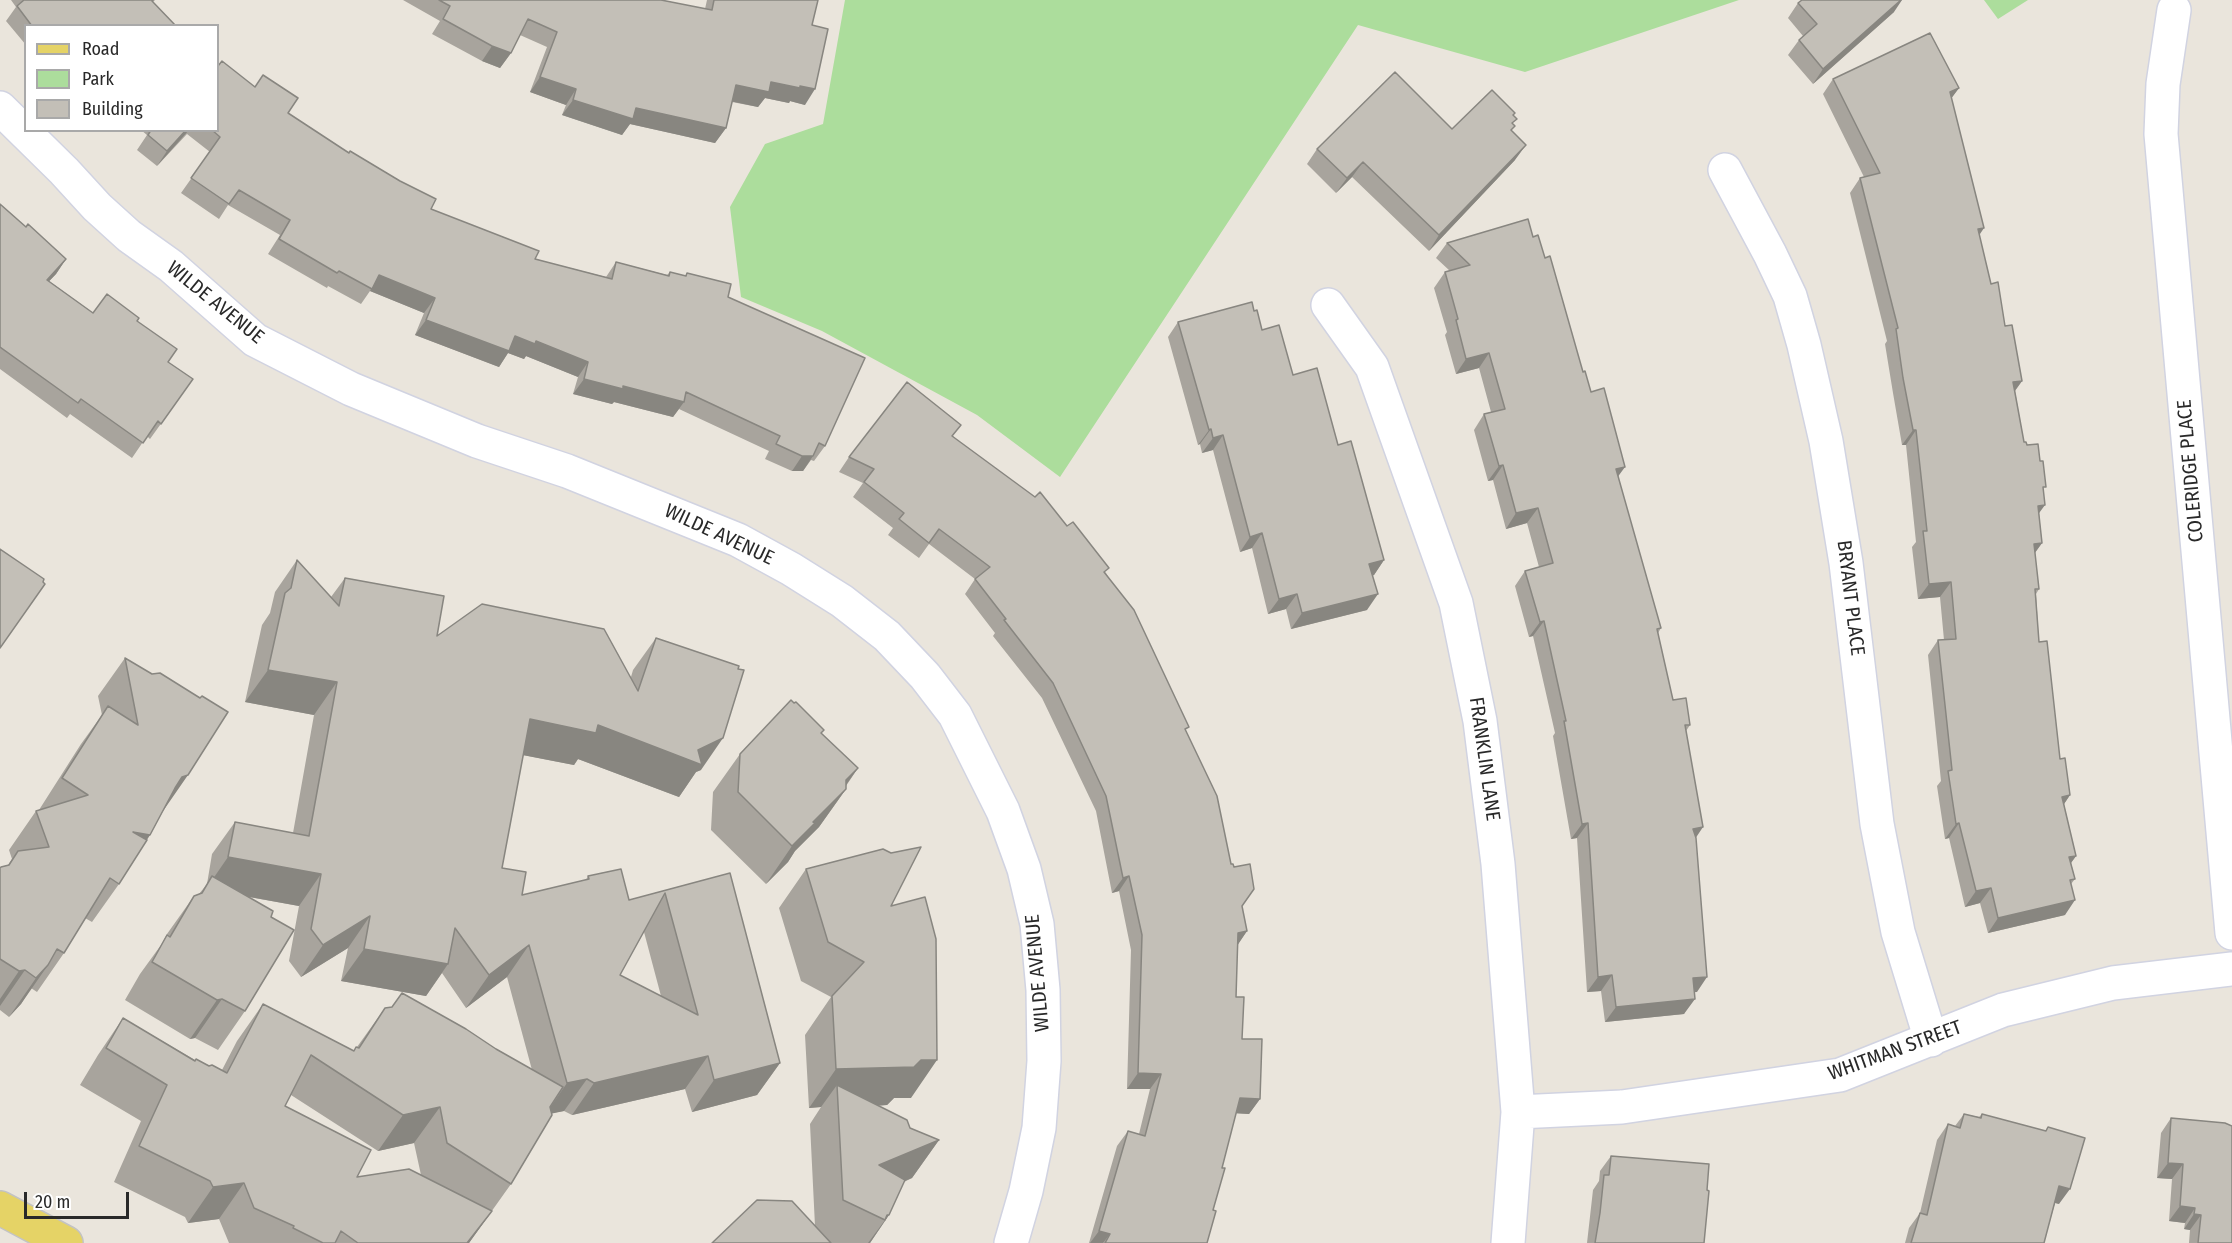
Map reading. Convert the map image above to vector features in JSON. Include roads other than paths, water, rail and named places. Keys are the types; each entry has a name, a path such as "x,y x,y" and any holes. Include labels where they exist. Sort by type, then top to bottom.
{"main road":[{"path":"0,1208 66,1243"}],"street":[{"name":"COLERIDGE PLACE","path":"2174,10 2163,84 2161,134 2232,933"},
{"name":"WILDE AVENUE","path":"0,108 24,131"},
{"name":"WILDE AVENUE","path":"25,132 57,163 96,207 129,236 171,266 255,340 382,402 477,441 567,471 738,540 842,601 887,636 925,676 955,715 1003,811 1024,869 1037,924 1043,990 1044,1061 1039,1128 1026,1191 1011,1243"},
{"name":"BRYANT PLACE","path":"1725,170 1790,296 1809,366 1826,441 1846,563 1877,824 1898,932 1931,1040"},
{"name":"FRANKLIN LANE","path":"1328,305 1372,367 1456,603 1480,721 1495,840 1518,1112 1508,1243"},
{"name":"WHITMAN STREET","path":"1518,1112 1622,1107 1840,1075 2003,1010 2113,983 2232,969"}]}
